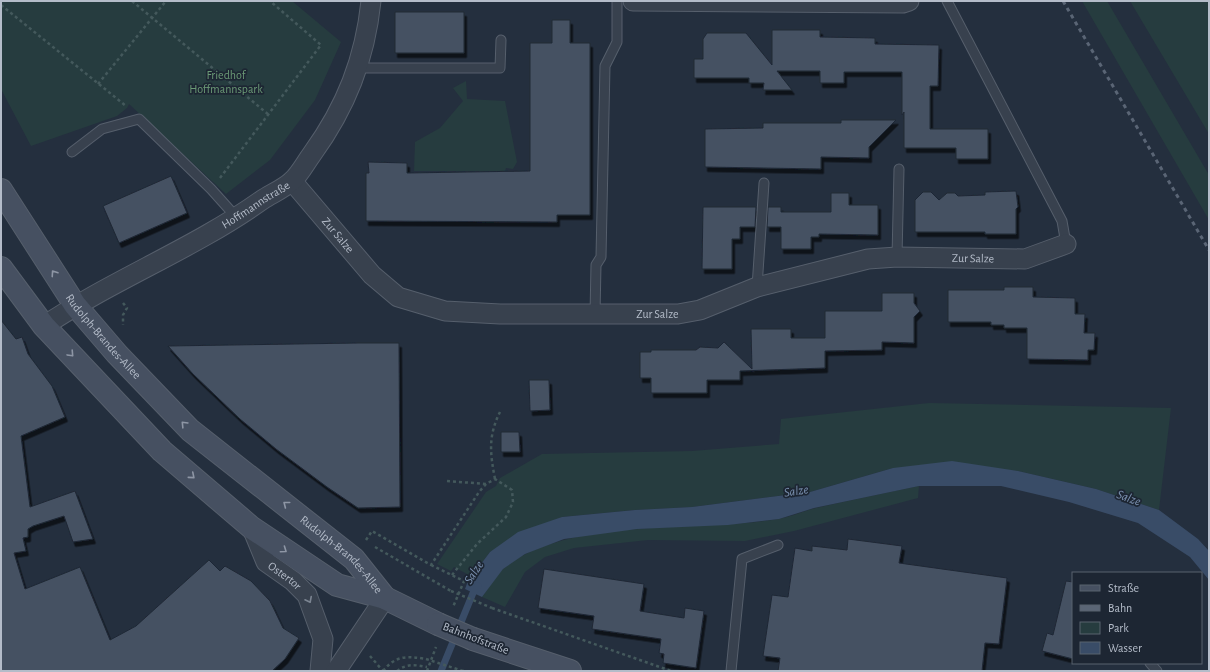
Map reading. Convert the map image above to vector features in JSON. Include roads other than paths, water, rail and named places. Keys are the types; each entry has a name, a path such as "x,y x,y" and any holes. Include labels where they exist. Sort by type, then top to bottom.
{"main road":[{"name":"Rudolph-Brandes-Allee","path":"1,190 75,305 117,354 190,430 338,545 354,560 385,598"},
{"name":"Rudolph-Brandes-Allee","path":"1,268 44,326 162,451 252,528 337,585 385,598"},
{"name":"Bahnhofstraße","path":"385,598 473,639 570,671"}],"street":[{"name":"Hoffmannstraße","path":"44,326 75,305 110,285 155,264 238,218 292,181 329,130 358,68 368,30 371,1"},
{"path":"633,1 903,3 909,1"},
{"name":"Zur Salze","path":"292,181 372,275 398,297 446,311 500,314 685,313 700,310 758,286 868,259 897,257 1025,259 1066,244"},
{"name":"Ostertor","path":"252,528 266,562 293,581 307,595 322,639 320,671"},
{"path":"336,671 385,598"}],"lane":[{"path":"595,314 596,264 601,257 605,66 617,42 617,1"},
{"path":"947,1 1062,221 1066,244"},
{"path":"358,68 500,68 501,40"},
{"path":"72,152 102,129 139,119 212,189 238,218"},
{"path":"897,257 898,169"},
{"path":"758,286 764,183"},
{"path":"732,671 742,559 778,545"}],"water":[{"path":"952,461 1018,471 1096,489 1159,510 1198,539 1209,551 1209,580 1190,557 1138,523 1069,502 1001,486 919,486 814,508 779,519 728,525 637,529 564,539 525,554 503,569 482,597 465,589 468,581 490,552 518,532 562,517 635,510 692,507 810,492 893,468"}],"waterway":[{"name":"Salze","path":"441,671 473,593 478,586"}],"railway":[{"path":"1063,1 1209,250"}],"park label":[{"name":"Friedhof Hoffmannspark","path":"226,82"}]}
